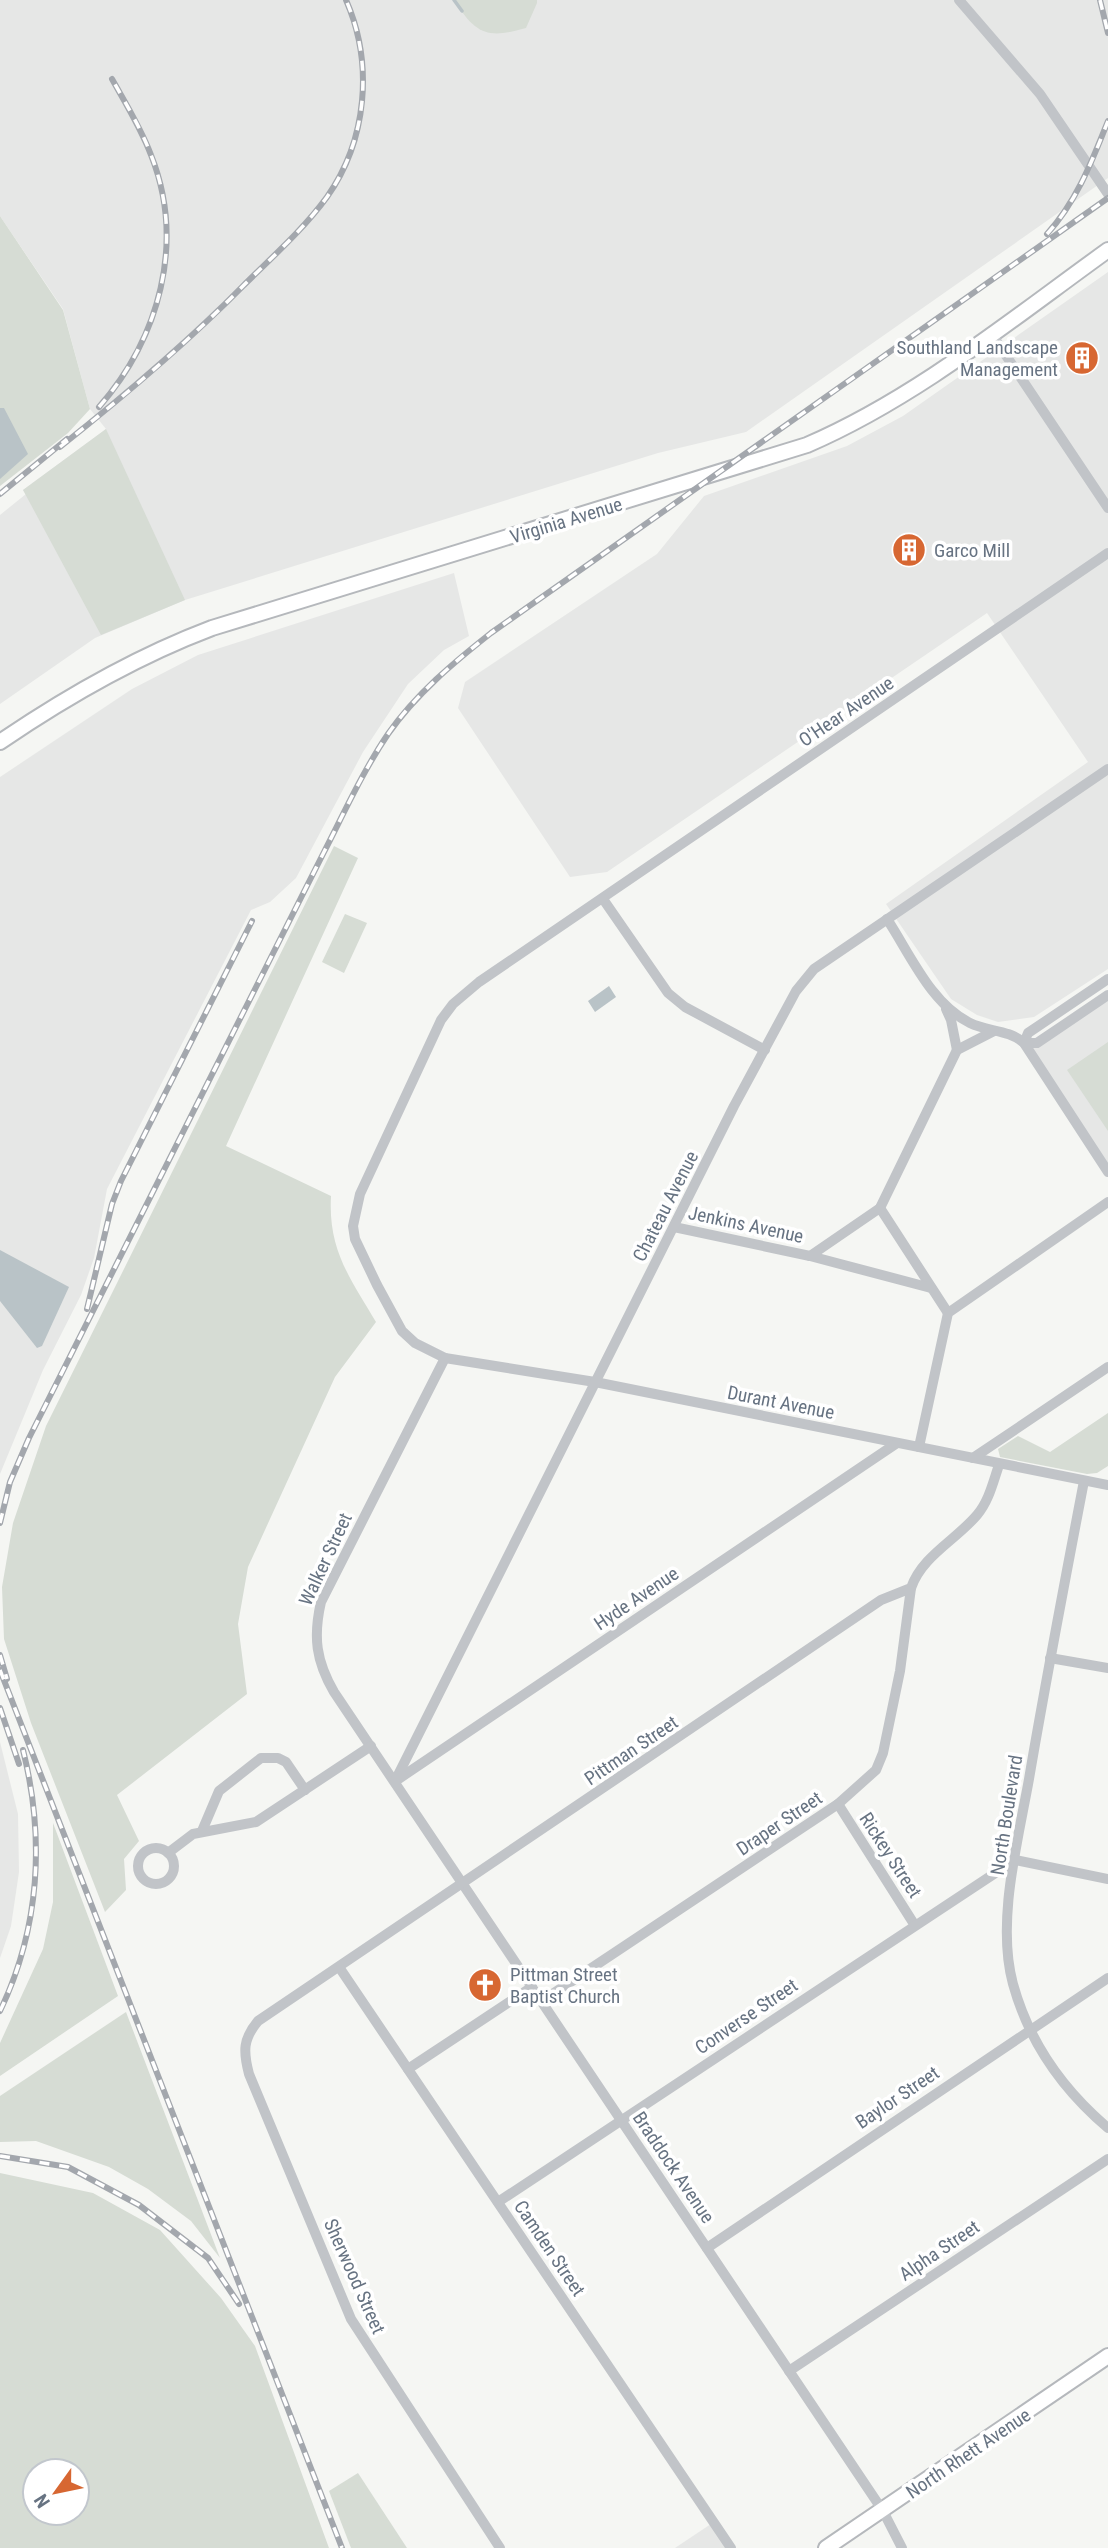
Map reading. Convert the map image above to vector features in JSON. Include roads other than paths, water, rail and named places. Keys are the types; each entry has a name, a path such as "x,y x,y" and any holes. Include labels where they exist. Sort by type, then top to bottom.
{"main road":[{"name":"Virginia Avenue","path":"0,741 98,682 178,641 212,628 807,445 901,396 1108,250"},
{"name":"North Rhett Avenue","path":"826,2548 1108,2356"}],"street":[{"path":"959,0 1040,94 1108,194"},
{"path":"991,333 1108,508"},
{"name":"O'Hear Avenue","path":"445,1358 415,1343 402,1331 374,1280 353,1226 360,1194 441,1020 453,1004 479,982 1108,554"},
{"name":"Chateau Avenue","path":"395,1781 796,990 814,969 1108,769"},
{"path":"603,899 668,993 685,1007 765,1050"},
{"path":"887,919 946,1009 957,1050 993,1031"},
{"path":"1024,1043 1028,1033 1108,979"},
{"path":"1024,1043 1037,1043 1108,995"},
{"path":"946,1009 971,1024 1015,1035 1024,1043 1108,1172"},
{"name":"Jenkins Avenue","path":"674,1227 810,1256 880,1208 957,1050"},
{"path":"919,1447 947,1313 1108,1202"},
{"path":"880,1208 947,1313"},
{"path":"810,1256 931,1288"},
{"name":"Durant Avenue","path":"445,1358 595,1382 1108,1485"},
{"name":"Walker Street","path":"412,1809 334,1692 319,1663 315,1625 321,1602 445,1358"},
{"path":"972,1458 1108,1367"},
{"name":"Hyde Avenue","path":"395,1781 897,1443"},
{"path":"911,1588 920,1569 977,1515 987,1499 999,1465"},
{"path":"1090,1482 1108,1474"},
{"name":"North Boulevard","path":"1090,1482 1049,1658 1014,1860 1006,1940 1013,1982 1029,2029 1059,2079 1108,2128"},
{"name":"Draper Street","path":"542,2001 838,1804 876,1770 883,1754 901,1671 911,1588"},
{"name":"Pittman Street","path":"246,2035 258,2021 881,1600 911,1588"},
{"path":"1049,1658 1108,1668"},
{"path":"168,1853 183,1838 202,1831 249,1826 371,1746"},
{"path":"202,1831 219,1791 261,1758 286,1762 305,1790"},
{"name":"Rickey Street","path":"838,1804 914,1924"},
{"name":"Braddock Avenue","path":"412,1809 883,2511 902,2548"},
{"path":"1014,1860 1108,1880"},
{"name":"Converse Street","path":"498,2202 1014,1860"},
{"name":"Camden Street","path":"339,1967 731,2548"},
{"name":"Baylor Street","path":"707,2248 1108,1978"},
{"path":"408,2069 532,1987"},
{"name":"Sherwood Street","path":"246,2035 243,2052 249,2074 351,2319 500,2548"},
{"name":"Alpha Street","path":"789,2371 1108,2159"}],"waterway":[{"path":"454,0 462,11"}],"railway":[{"path":"60,447 199,329 308,221 327,197 351,151 362,101 360,50 346,0"},
{"path":"1100,0 1108,33"},
{"path":"99,407 120,380 151,320 161,288 166,255 166,222 161,188 151,155 112,79"},
{"path":"1047,234 1075,194 1090,166 1108,121"},
{"path":"0,1523 10,1482 29,1438 354,792 399,719 436,680 491,633 1108,198"},
{"path":"0,494 67,439"},
{"path":"87,1309 112,1204 121,1181 252,921"},
{"path":"0,1655 7,1679"},
{"path":"0,1670 342,2548"},
{"path":"0,1708 19,1764"},
{"path":"0,2011 24,1948 35,1882 34,1816 23,1750"},
{"path":"0,2156 68,2167 139,2205 208,2258 239,2304"}],"place":[{"name":"Southland Landscape Management","path":"1082,358"},
{"name":"Garco Mill","path":"909,550"},
{"name":"Pittman Street Baptist Church","path":"485,1985"}]}
